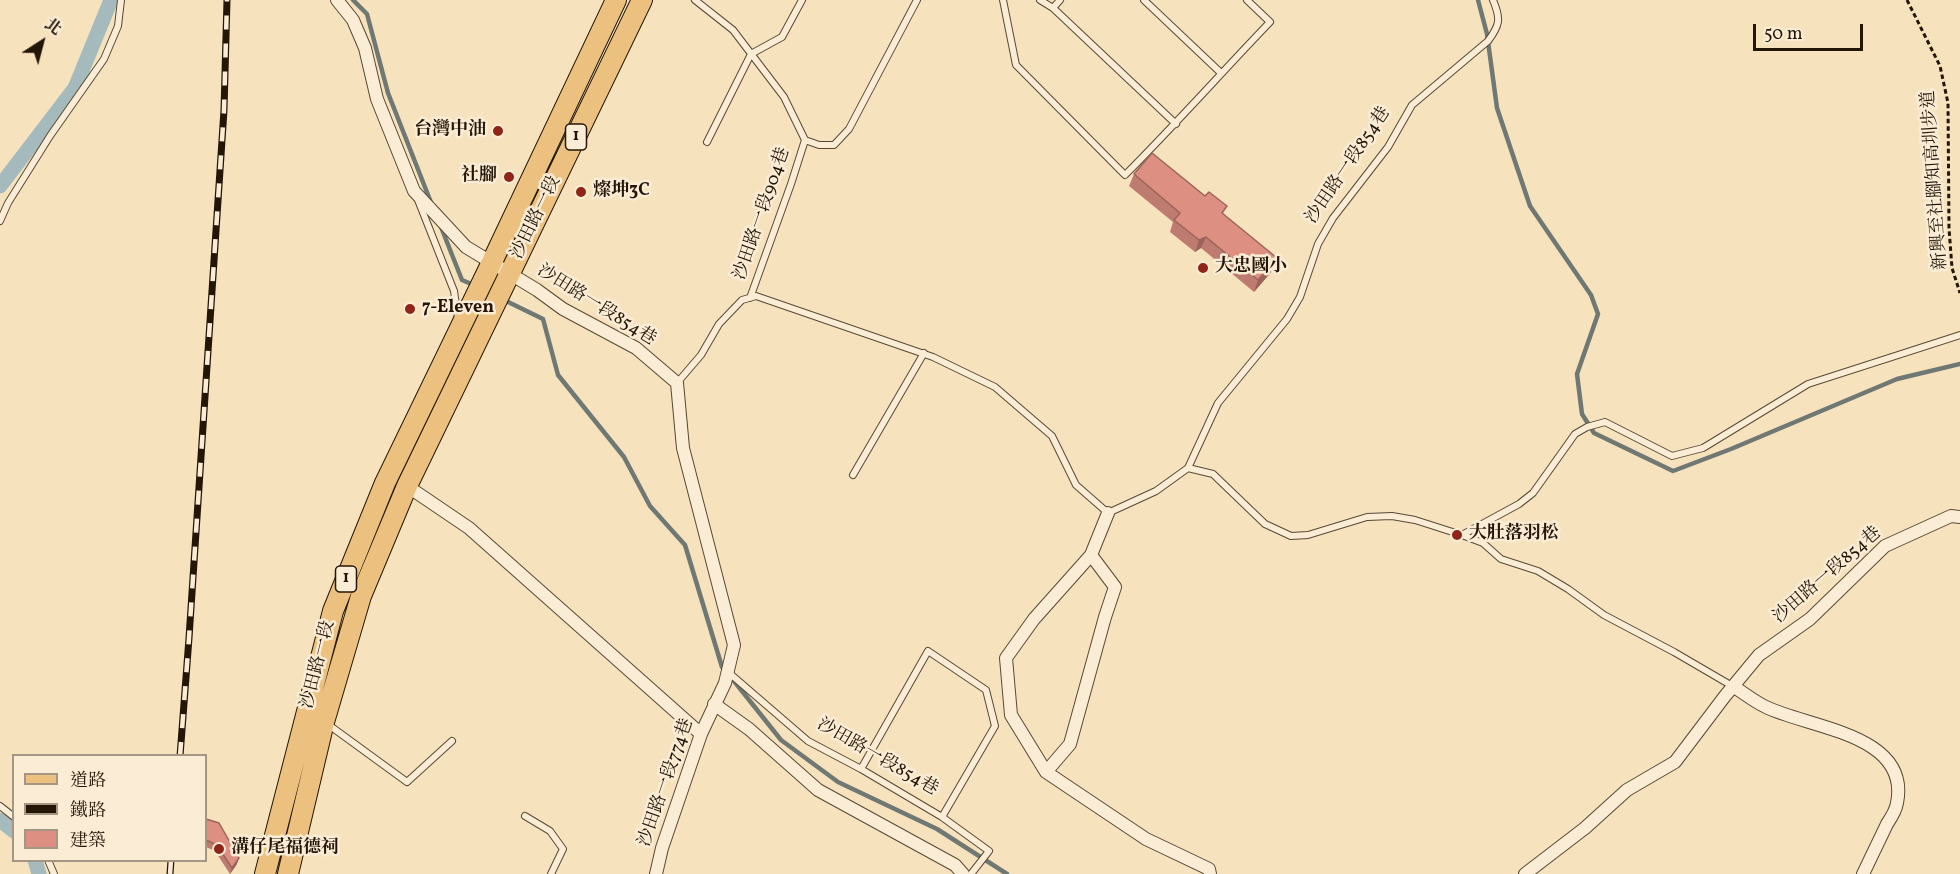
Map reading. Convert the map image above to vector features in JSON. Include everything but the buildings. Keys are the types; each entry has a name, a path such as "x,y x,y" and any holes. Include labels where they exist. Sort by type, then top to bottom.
{"main road":[{"name":"沙田路一段","path":"265,874 333,611 386,483 616,0"},
{"name":"沙田路一段","path":"288,874 324,722 361,596 407,486 642,0"}],"street":[{"path":"338,0 352,20 365,48 377,99 414,191"},
{"name":"沙田路一段854巷","path":"414,191 466,247 537,290 563,309 636,348 677,383"},
{"path":"677,383 683,448 734,645 725,683 714,704 749,729 818,790 955,871"},
{"path":"407,486 469,528 701,734"},
{"path":"1108,513 1091,555 1034,619 1005,658 1011,715 1046,772 1146,839 1209,869 1210,874"},
{"name":"沙田路一段854巷","path":"1525,874 1585,828 1627,790 1675,762 1759,655 1810,620 1886,546 1951,516 1960,518"},
{"path":"1046,772 1070,744 1115,587 1091,555"},
{"path":"1734,687 1765,707 1844,732 1877,751 1890,762 1898,780 1897,805 1863,874"},
{"name":"沙田路一段774巷","path":"656,874 662,848 701,734 714,704"}],"lane":[{"path":"0,222 8,203 50,136 104,59 118,26 121,0"},
{"name":"沙田路一段904巷","path":"695,0 733,30 784,97 805,140 750,298"},
{"path":"707,142 751,54 782,37 802,0"},
{"path":"805,140 819,145 834,145 849,129 917,0"},
{"path":"1003,0 1016,65 1125,175 1176,124 1270,22 1247,0"},
{"path":"1040,0 1053,8 1176,124"},
{"path":"1053,8 1060,0"},
{"path":"1144,0 1221,73"},
{"name":"沙田路一段854巷","path":"1108,513 1156,491 1188,468 1218,403 1287,319 1300,297 1318,244 1333,218 1388,147 1412,105 1488,41 1496,30 1499,22 1493,0"},
{"path":"414,191 454,291 460,329"},
{"path":"0,200 8,203"},
{"path":"677,383 701,355 719,324 742,300 756,296 924,353 995,387 1053,436 1076,485 1108,513"},
{"path":"1462,535 1520,504 1533,493 1575,434 1587,427 1605,422 1672,456 1703,448 1808,384 1960,335"},
{"path":"853,475 924,353"},
{"path":"1188,468 1213,474 1265,524 1291,536 1308,535 1366,518 1392,516 1415,520 1483,543 1501,559 1538,571 1604,615 1734,687"},
{"path":"861,769 928,651 986,690 995,726 942,817"},
{"name":"沙田路一段854巷","path":"728,672 808,741 942,817 989,851 971,874"},
{"path":"324,722 407,782 452,741"},
{"path":"0,806 12,815"},
{"path":"525,816 550,831 563,849 551,874"}],"path":[{"name":"新興至社腳知高圳步道","path":"1907,0 1940,66 1948,103 1949,228 1952,268 1960,294"}],"waterway":[{"path":"0,186 75,88 111,0"},
{"path":"353,0 367,14 388,93 432,205"},
{"path":"1478,0 1487,34 1497,108 1530,206 1591,295 1598,314 1577,374 1582,414 1594,433 1673,471 1897,379 1960,364"},
{"path":"441,227 462,280 476,286"},
{"path":"502,299 543,319 558,375 624,457 650,506 685,545 722,667 725,670"},
{"path":"730,676 781,740 838,782 937,829 1007,874"},
{"path":"0,820 12,829"},
{"path":"36,862 39,874"}],"railway":[{"path":"180,754 224,110 227,0"},
{"path":"170,874 171,862"}],"place":[{"name":"台灣中油","path":"498,131"},
{"name":"社腳","path":"509,177"},
{"name":"燦坤3C","path":"581,192"},
{"name":"大忠國小","path":"1203,268"},
{"name":"7-Eleven","path":"410,309"},
{"name":"大肚落羽松","path":"1457,535"},
{"name":"溝仔尾福德祠","path":"219,849"}]}
